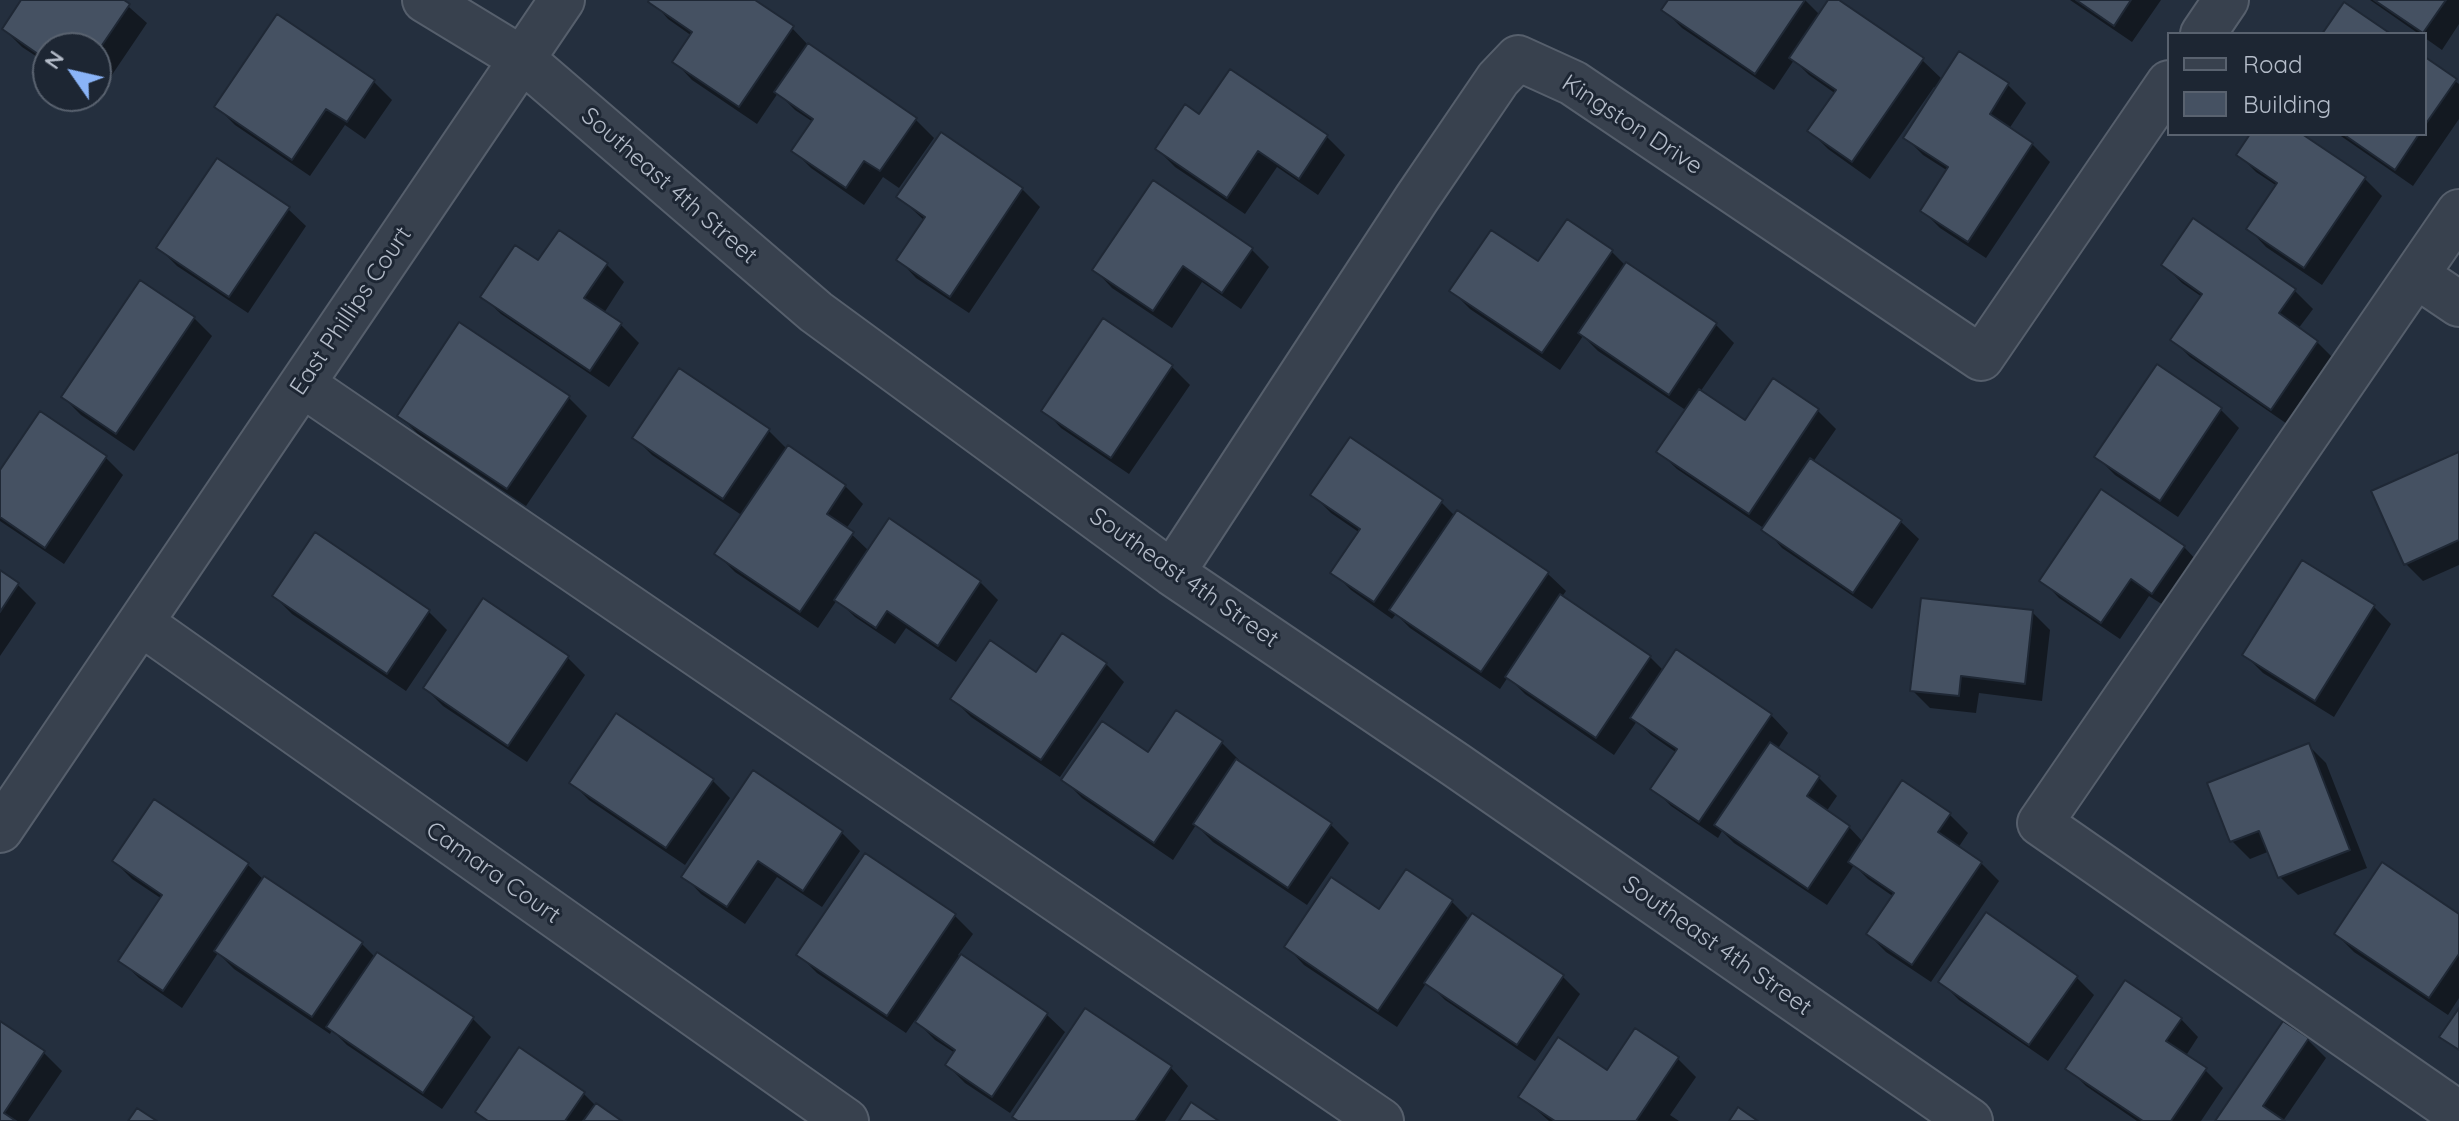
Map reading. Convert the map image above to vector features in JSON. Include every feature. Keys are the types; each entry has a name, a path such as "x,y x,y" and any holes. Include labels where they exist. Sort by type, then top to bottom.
{"street":[{"name":"Southeast 4th Street","path":"425,0 522,59 816,312 1172,573 1456,765 1970,1121"},
{"name":"East Phillips Court","path":"0,830 562,0"},
{"path":"2204,32 2226,0"},
{"name":"Kingston Drive","path":"1172,573 1417,198 1498,79 1518,58 1573,83 1981,358 2167,86"},
{"path":"2459,212 2040,823 2459,1114"},
{"path":"2416,275 2459,304"},
{"path":"302,384 1381,1121"},
{"name":"Camara Court","path":"141,623 846,1121"}],"building":[{"path":"21,0 124,0 130,4 111,32 32,32 32,50 2,29"},
{"path":"649,0 755,0 794,26 739,107 672,62 692,32"},
{"path":"1668,0 1805,0 1755,74 1661,10"},
{"path":"1828,0 1839,0 1924,58 1852,162 1807,131 1836,90 1789,58"},
{"path":"2076,0 2131,0 2114,26"},
{"path":"2374,0 2446,0 2422,32"},
{"path":"2344,2 2388,32 2323,32"},
{"path":"277,14 375,80 347,122 326,109 292,160 214,107"},
{"path":"808,43 917,118 880,171 864,161 846,188 791,151 813,119 774,92"},
{"path":"1959,51 2009,83 1990,114 2033,143 1968,242 1920,211 1948,167 1903,138"},
{"path":"2427,58 2457,79 2427,122"},
{"path":"1230,69 1328,135 1299,179 1258,151 1227,198 1155,149 1185,104 1199,114"},
{"path":"941,132 1023,188 950,297 896,260 925,217 896,197"},
{"path":"2249,136 2305,136 2366,177 2304,268 2246,229 2277,183 2236,155"},
{"path":"2346,136 2418,136 2395,170"},
{"path":"217,158 290,207 229,297 156,248"},
{"path":"1153,180 1253,248 1222,293 1183,266 1153,311 1092,270"},
{"path":"2193,218 2296,289 2279,313 2318,341 2271,410 2170,340 2202,294 2161,265"},
{"path":"1567,219 1613,250 1542,353 1449,291 1491,230 1538,261"},
{"path":"559,230 608,263 584,298 622,323 590,371 480,297 515,245 538,260"},
{"path":"1626,262 1717,323 1669,395 1578,333"},
{"path":"140,280 195,317 116,434 61,397"},
{"path":"1103,318 1173,365 1111,458 1041,411"},
{"path":"459,322 570,396 507,489 397,416"},
{"path":"2157,364 2222,408 2160,501 2094,457"},
{"path":"679,368 770,429 723,499 632,438"},
{"path":"1773,378 1819,409 1749,514 1656,452 1699,389 1745,420"},
{"path":"40,411 107,456 45,548 0,517 0,470"},
{"path":"1350,437 1443,500 1374,602 1330,573 1360,529 1310,495"},
{"path":"788,445 846,485 827,514 854,532 800,612 714,554"},
{"path":"2459,452 2459,540 2404,565 2371,491"},
{"path":"1810,458 1902,520 1853,593 1761,530"},
{"path":"2101,489 2185,546 2152,594 2131,579 2101,623 2039,581"},
{"path":"1457,510 1549,572 1481,672 1389,610"},
{"path":"889,518 981,581 938,646 887,611 876,628 834,600"},
{"path":"315,532 430,610 387,674 272,596"},
{"path":"2302,560 2375,605 2315,701 2242,655"},
{"path":"0,570 19,583 0,612"},
{"path":"1560,594 1651,656 1596,738 1505,677"},
{"path":"483,598 569,656 508,746 423,688"},
{"path":"1921,598 2033,610 2025,684 1961,676 1959,696 1910,691"},
{"path":"1062,633 1107,663 1041,760 950,699 990,640 1036,672"},
{"path":"1676,649 1772,714 1699,822 1650,789 1677,749 1630,718"},
{"path":"1176,710 1223,741 1154,843 1061,780 1102,721 1148,752"},
{"path":"616,713 714,779 666,848 569,783"},
{"path":"1770,742 1820,776 1807,796 1850,826 1808,889 1714,825"},
{"path":"2309,743 2350,850 2278,878 2259,831 2230,842 2207,783"},
{"path":"1236,759 1332,823 1288,888 1193,824"},
{"path":"753,770 843,831 803,891 758,861 727,907 681,877"},
{"path":"1902,780 1951,813 1938,832 1982,862 1912,965 1866,934 1894,893 1848,862"},
{"path":"154,799 249,863 163,991 118,961 162,895 112,861"},
{"path":"865,853 956,914 887,1016 796,955"},
{"path":"2382,862 2459,914 2459,954 2429,998 2334,934"},
{"path":"1406,869 1453,900 1378,1011 1284,947 1331,877 1379,909"},
{"path":"264,876 363,942 312,1017 214,951"},
{"path":"1986,912 2078,976 2029,1045 1938,982"},
{"path":"1472,913 1564,975 1517,1045 1424,983"},
{"path":"377,952 474,1017 423,1093 326,1027"},
{"path":"961,954 1048,1013 992,1097 945,1065 955,1050 915,1022"},
{"path":"2125,980 2182,1018 2166,1041 2207,1068 2171,1121 2143,1121 2065,1069"},
{"path":"1085,1008 1172,1066 1135,1121 1018,1121 1012,1117"},
{"path":"2459,1008 2459,1050 2439,1037"},
{"path":"0,1021 45,1051 4,1113 16,1121 0,1121"},
{"path":"2283,1021 2309,1038 2263,1106 2285,1121 2215,1121"},
{"path":"1635,1028 1679,1057 1636,1121 1555,1121 1518,1097 1558,1037 1607,1070"},
{"path":"519,1047 585,1092 565,1121 488,1121 475,1112"},
{"path":"1191,1102 1219,1121 1179,1121"},
{"path":"596,1103 622,1121 583,1121"},
{"path":"1738,1107 1758,1121 1729,1121"},
{"path":"137,1108 157,1121 128,1121"}]}
